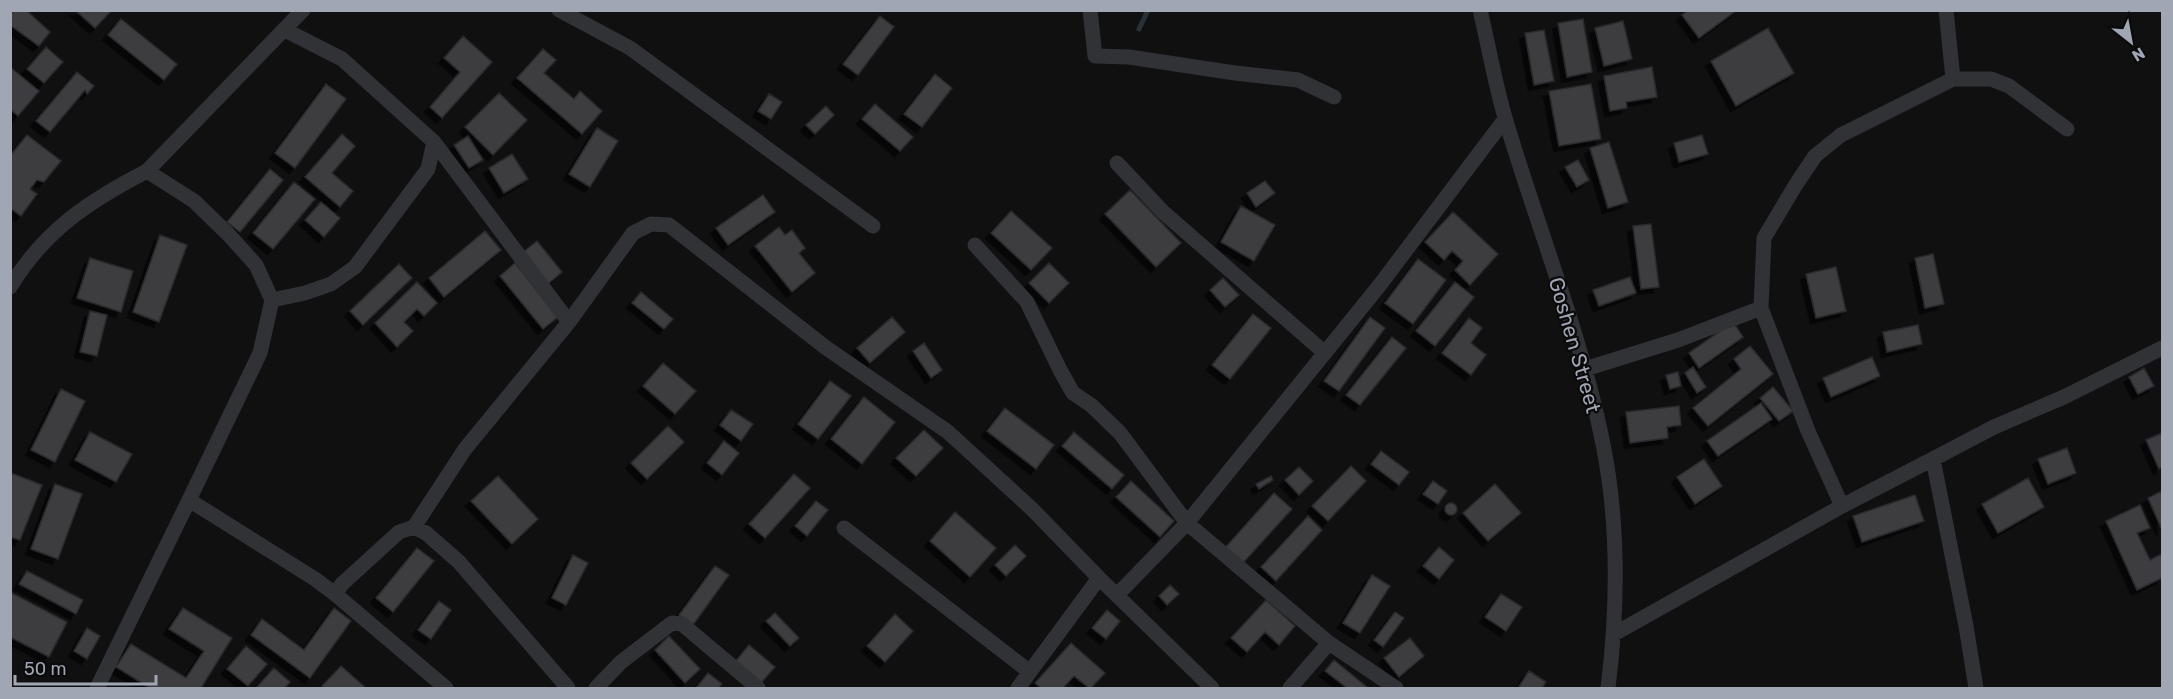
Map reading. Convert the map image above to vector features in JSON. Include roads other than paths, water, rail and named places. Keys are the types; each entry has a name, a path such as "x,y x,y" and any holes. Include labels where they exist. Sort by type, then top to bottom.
{"street":[{"path":"10,287 24,265 58,227 105,192 147,171 303,10"},
{"path":"559,10 630,48 873,226"},
{"path":"1090,10 1095,56 1130,57 1235,74 1298,80 1334,97"},
{"name":"Goshen Street","path":"1480,10 1505,119 1585,369 1603,446 1616,543 1614,634 1608,688"},
{"path":"1946,10 1953,79"},
{"path":"285,30 342,59 434,142 569,322"},
{"path":"1842,506 1808,431 1761,308 1764,238 1795,186 1815,156 1841,135 1953,79 1992,79 2009,86 2067,129"},
{"path":"1117,595 1187,523 1379,286 1505,119"},
{"path":"272,300 305,293 331,284 355,267 428,169 434,142"},
{"path":"1117,163 1163,213 1325,353"},
{"path":"97,688 260,353 272,300 256,265 229,235 194,201 147,171"},
{"path":"335,594 342,584 399,532 414,527 465,449 569,322 633,233 651,224 669,225 825,347 948,432 1032,509 1212,688"},
{"path":"975,245 1027,302 1073,393 1090,405 1120,433 1187,523 1329,643 1396,688"},
{"path":"1585,369 1678,340 1761,308"},
{"path":"1614,634 1842,506 1994,426 2064,397 2163,348"},
{"path":"1933,459 1976,688"},
{"path":"189,500 315,579 446,688"},
{"path":"414,527 426,533 459,562 568,688"},
{"path":"844,528 1030,672"},
{"path":"1018,688 1099,578"},
{"path":"596,688 621,662 672,623 682,624 758,688"},
{"path":"1290,688 1329,643"}],"waterway":[{"path":"1139,29 1148,10"}]}
